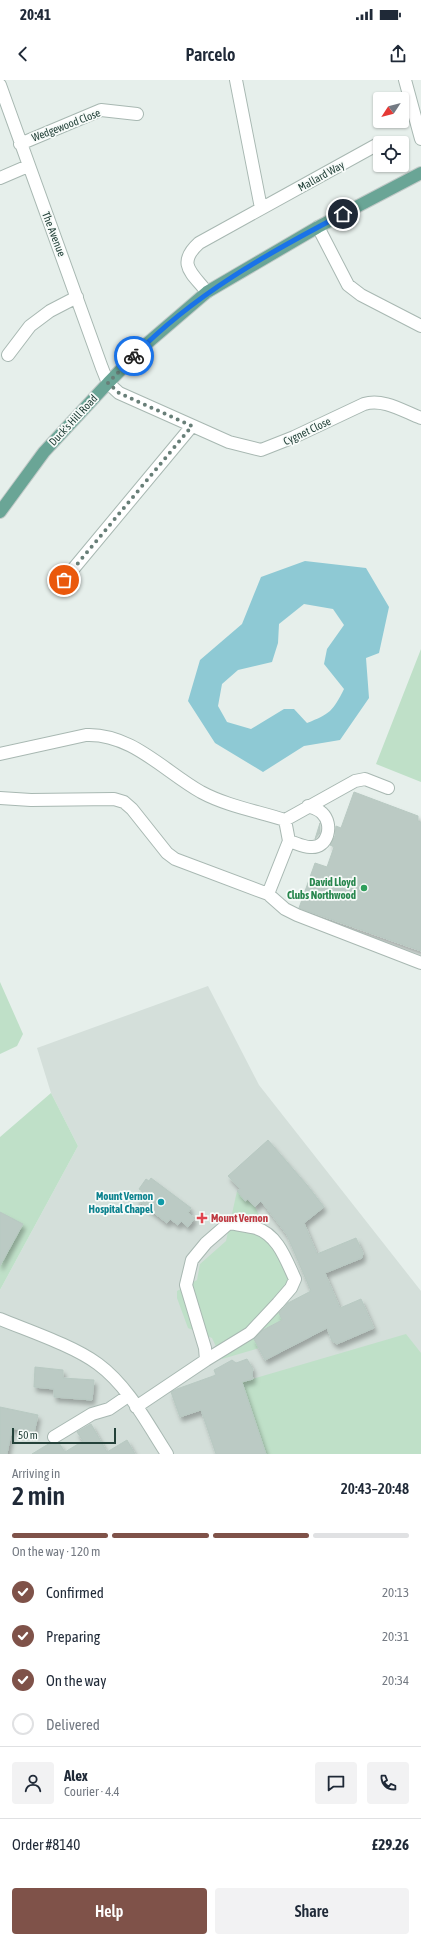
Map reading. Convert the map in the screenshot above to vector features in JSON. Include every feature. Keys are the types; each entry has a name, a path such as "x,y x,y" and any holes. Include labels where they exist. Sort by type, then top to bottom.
{"main road":[{"name":"Duck's Hill Road","path":"0,512 44,452 108,383 144,346 207,292 318,227 421,173"}],"street":[{"path":"236,80 261,208"},
{"path":"405,80 421,139"},
{"name":"The Avenue","path":"0,85 20,144 108,383"},
{"name":"Wedgewood Close","path":"20,144 101,110 137,114"},
{"name":"Mallard Way","path":"207,292 189,270 186,261 190,251 199,243 373,147"},
{"path":"0,178 28,166"},
{"path":"318,227 348,285 361,295 421,326"},
{"path":"8,355 30,326 50,311 77,297"},
{"name":"Cygnet Close","path":"108,383 119,393 192,426 229,442 261,450 294,437 373,401 381,402 421,418"},
{"path":"64,580 192,426"},
{"path":"0,754 86,735 97,735 117,739 131,745 202,792 232,806 285,820 355,781 365,779 388,788"},
{"path":"0,798 32,800 114,799 124,802 132,809 167,853 175,859 268,894 285,909 296,915 421,963"},
{"path":"289,841 311,848 317,846 325,838 329,825 326,817 317,810 308,806"},
{"path":"268,894 289,841 285,820"},
{"path":"136,1407 206,1360 250,1333 291,1288 295,1279 286,1259 271,1236 257,1228 228,1223 206,1243 192,1260 186,1285 205,1348 206,1360"},
{"path":"0,1319 85,1355 99,1364 128,1396 136,1407 151,1440 166,1454"},
{"path":"195,1338 205,1348"},
{"path":"54,1437 92,1414 110,1409 128,1396"}],"shaded area":[{"name":"Mount Vernon","path":"208,986 259,1085 421,1291 421,1454 0,1454 0,1290 78,1146 51,1093 37,1048"}],"green space":[{"path":"421,649 421,782 376,764"},
{"path":"0,982 23,1034 17,1046 0,1054"},
{"path":"51,1093 78,1146 0,1290 0,1137"},
{"path":"237,1191 255,1207 291,1273 277,1309 282,1320 252,1335 259,1348 222,1359 212,1338 188,1328 177,1298 177,1291 197,1280 200,1264 226,1241"},
{"path":"406,1334 421,1353 421,1454 266,1454 242,1382"}],"water":[{"path":"305,561 366,568 389,607 379,653 366,658 369,698 340,740 304,746 263,772 215,743 188,701 200,660 242,624 261,577","holes":["304,604 333,609 344,625 327,649 324,664 344,689 334,707 321,717 307,723 294,709 284,709 251,729 227,722 218,706 222,684 238,670 272,662 278,643 279,624"]}],"building":[{"name":"David Lloyd Clubs Northwood","path":"354,792 418,816 418,821 421,822 421,951 299,908 315,863 327,867 334,847 330,845 335,836 336,826 341,828"},
{"path":"320,823 320,833 315,839"},
{"path":"268,1140 324,1207 304,1223 317,1254 356,1238 363,1253 362,1258 325,1273 340,1308 361,1299 374,1328 337,1344 332,1341 327,1328 265,1360 254,1339 263,1330 282,1320 279,1313 288,1303 311,1291 287,1235 261,1201 255,1207 248,1199 245,1201 237,1191 240,1189 228,1176"},
{"name":"Mount Vernon Hospital Chapel","path":"151,1178 191,1208 188,1213 195,1218 188,1227 181,1221 178,1225 170,1219 167,1223 137,1200 142,1191 139,1189 146,1179 149,1181"},
{"path":"0,1212 23,1224 0,1266"},
{"path":"247,1359 253,1369 253,1379 242,1382 266,1454 216,1454 201,1410 180,1417 171,1392 216,1375 214,1370 232,1360 236,1363"},
{"path":"35,1367 63,1370 63,1378 94,1380 92,1400 54,1397 54,1389 34,1387"},
{"path":"0,1407 38,1415 34,1433 12,1428 7,1454 0,1454"},
{"path":"91,1424 107,1452 127,1440 135,1454 32,1454 50,1443 59,1443 65,1452 83,1441 77,1432"}],"way so far":[{"path":"64,580 192,426 119,393 108,383 134,356"}],"place":[{"name":"David Lloyd Clubs Northwood","path":"364,888"},
{"name":"Mount Vernon Hospital Chapel","path":"161,1202"},
{"name":"Mount Vernon","path":"202,1218"}],"route":[{"path":"134,356 207,292 265,257 343,214"}]}
